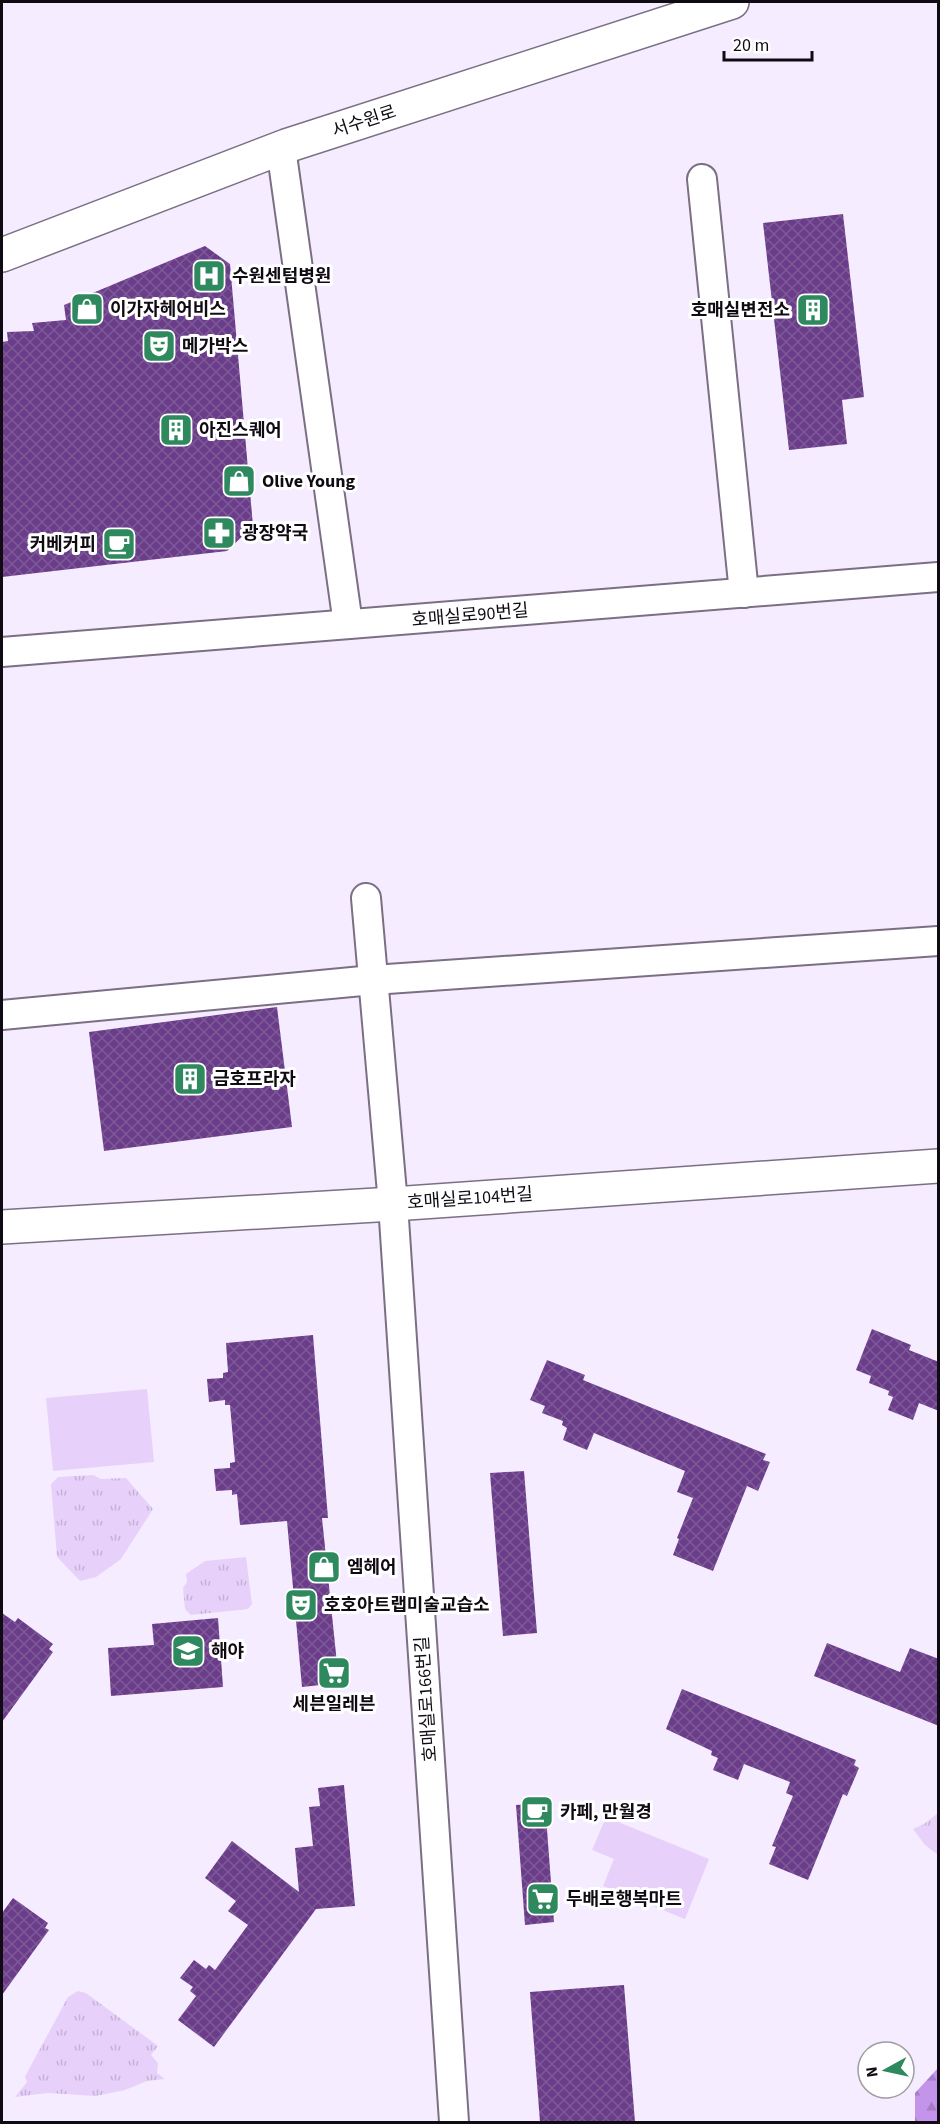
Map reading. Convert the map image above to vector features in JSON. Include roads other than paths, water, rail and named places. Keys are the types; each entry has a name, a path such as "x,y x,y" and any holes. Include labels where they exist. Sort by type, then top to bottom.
{"street":[{"name":"서수원로","path":"2,255 281,148 732,2"},
{"path":"281,148 348,624"},
{"path":"702,179 744,592"},
{"name":"호매실로90번길","path":"2,652 939,577"},
{"name":"호매실로166번길","path":"366,898 393,1204 454,2122"},
{"path":"2,1015 373,980 939,941"},
{"name":"호매실로104번길","path":"2,1227 393,1204 939,1166"}],"place":[{"name":"수원센텀병원","path":"209,276"},
{"name":"이가자헤어비스","path":"87,309"},
{"name":"호매실변전소","path":"813,310"},
{"name":"메가박스","path":"159,346"},
{"name":"아진스퀘어","path":"176,430"},
{"name":"Olive Young","path":"239,481"},
{"name":"광장약국","path":"219,533"},
{"name":"커베커피","path":"119,544"},
{"name":"금호프라자","path":"190,1079"},
{"name":"엠헤어","path":"324,1567"},
{"name":"호호아트랩미술교습소","path":"301,1605"},
{"name":"해야","path":"188,1651"},
{"name":"세븐일레븐","path":"334,1673"},
{"name":"카페, 만월경","path":"537,1812"},
{"name":"두배로행복마트","path":"543,1899"}]}
